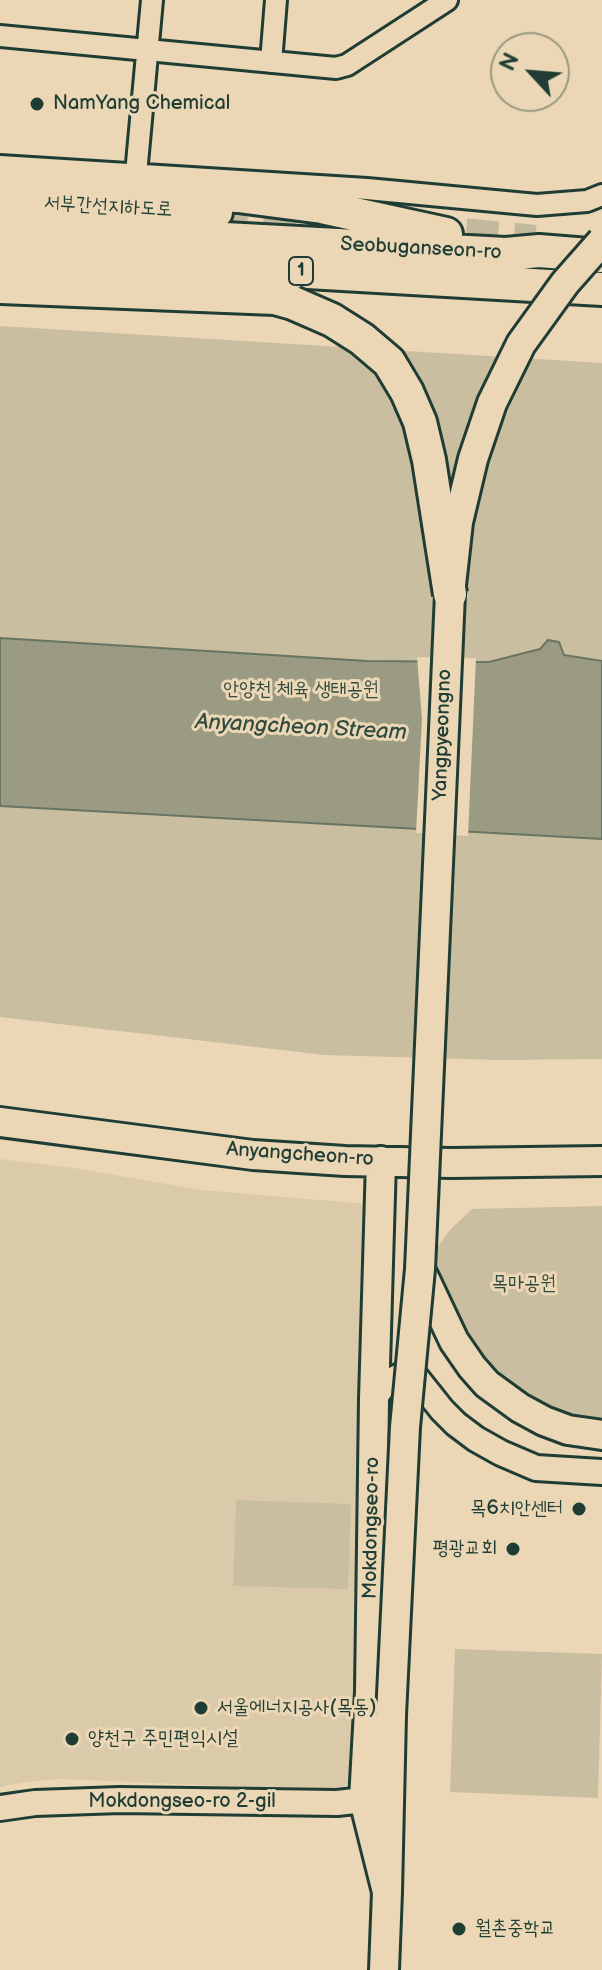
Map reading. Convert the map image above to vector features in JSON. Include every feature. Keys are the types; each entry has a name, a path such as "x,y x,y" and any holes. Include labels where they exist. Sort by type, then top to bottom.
{"main road":[{"path":"0,185 238,196 322,207 449,234 508,242 539,251"},
{"name":"서부간선지하도로","path":"0,202 216,212"},
{"name":"Seobuganseon-ro","path":"0,227 506,254 539,251 602,256"},
{"name":"Yangpyeongno","path":"420,1269 450,594 458,522 473,459 492,403 521,344 565,283 602,241"},
{"name":"Seobuganseon-ro","path":"0,256 602,289"},
{"path":"0,287 275,298 332,320 362,339 389,362 420,422 450,594"},
{"name":"Anyangcheon-ro","path":"0,1122 253,1155 467,1163 602,1161"},
{"name":"Mokdongseo-ro","path":"381,1161 370,1692 364,1800 387,1892"},
{"path":"420,1269 454,1341 487,1384 544,1421 568,1430 602,1435"},
{"name":"Mokdongseo-ro","path":"384,1970 391,1715 405,1427 420,1269"}],"street":[{"path":"136,174 152,0"},
{"path":"271,62 276,0"},
{"path":"0,36 336,68 347,65 447,0"},
{"path":"0,166 367,189 537,205 587,201 602,195"},
{"path":"374,1399 383,1386 392,1380 404,1374 415,1376 456,1424 501,1453 536,1468 602,1472"},
{"name":"Mokdongseo-ro 2-gil","path":"0,1808 35,1803 120,1800 337,1803 364,1800"}],"shaded area":[{"path":"0,1159 202,1190 367,1204 359,1773 339,1791 61,1779 0,1787"}],"green space":[{"name":"안양천 체육 생태공원","path":"0,326 602,363 602,1059 500,1060 324,1055 0,1017"},
{"name":"목마공원","path":"602,1206 602,1422 562,1413 524,1394 492,1369 463,1337 448,1304 433,1253 450,1230 472,1209"},
{"path":"236,1500 351,1504 348,1589 233,1586"},
{"path":"455,1649 602,1654 598,1798 450,1792"}],"water":[{"name":"Anyangcheon Stream","path":"0,638 367,661 489,662 540,649 548,640 559,642 564,655 602,661 602,839 0,806"}],"pier":[{"path":"417,657 476,658 468,836 416,833 422,719"}],"tunnel":[{"path":"216,212 328,222"},
{"path":"418,230 535,241"}],"place":[{"name":"NamYang Chemical","path":"37,104"},
{"name":"목6치안센터","path":"579,1509"},
{"name":"평광교회","path":"513,1549"},
{"name":"서울에너지공사(목동)","path":"201,1708"},
{"name":"양천구 주민편익시설","path":"72,1739"},
{"name":"월촌중학교","path":"459,1929"}]}
